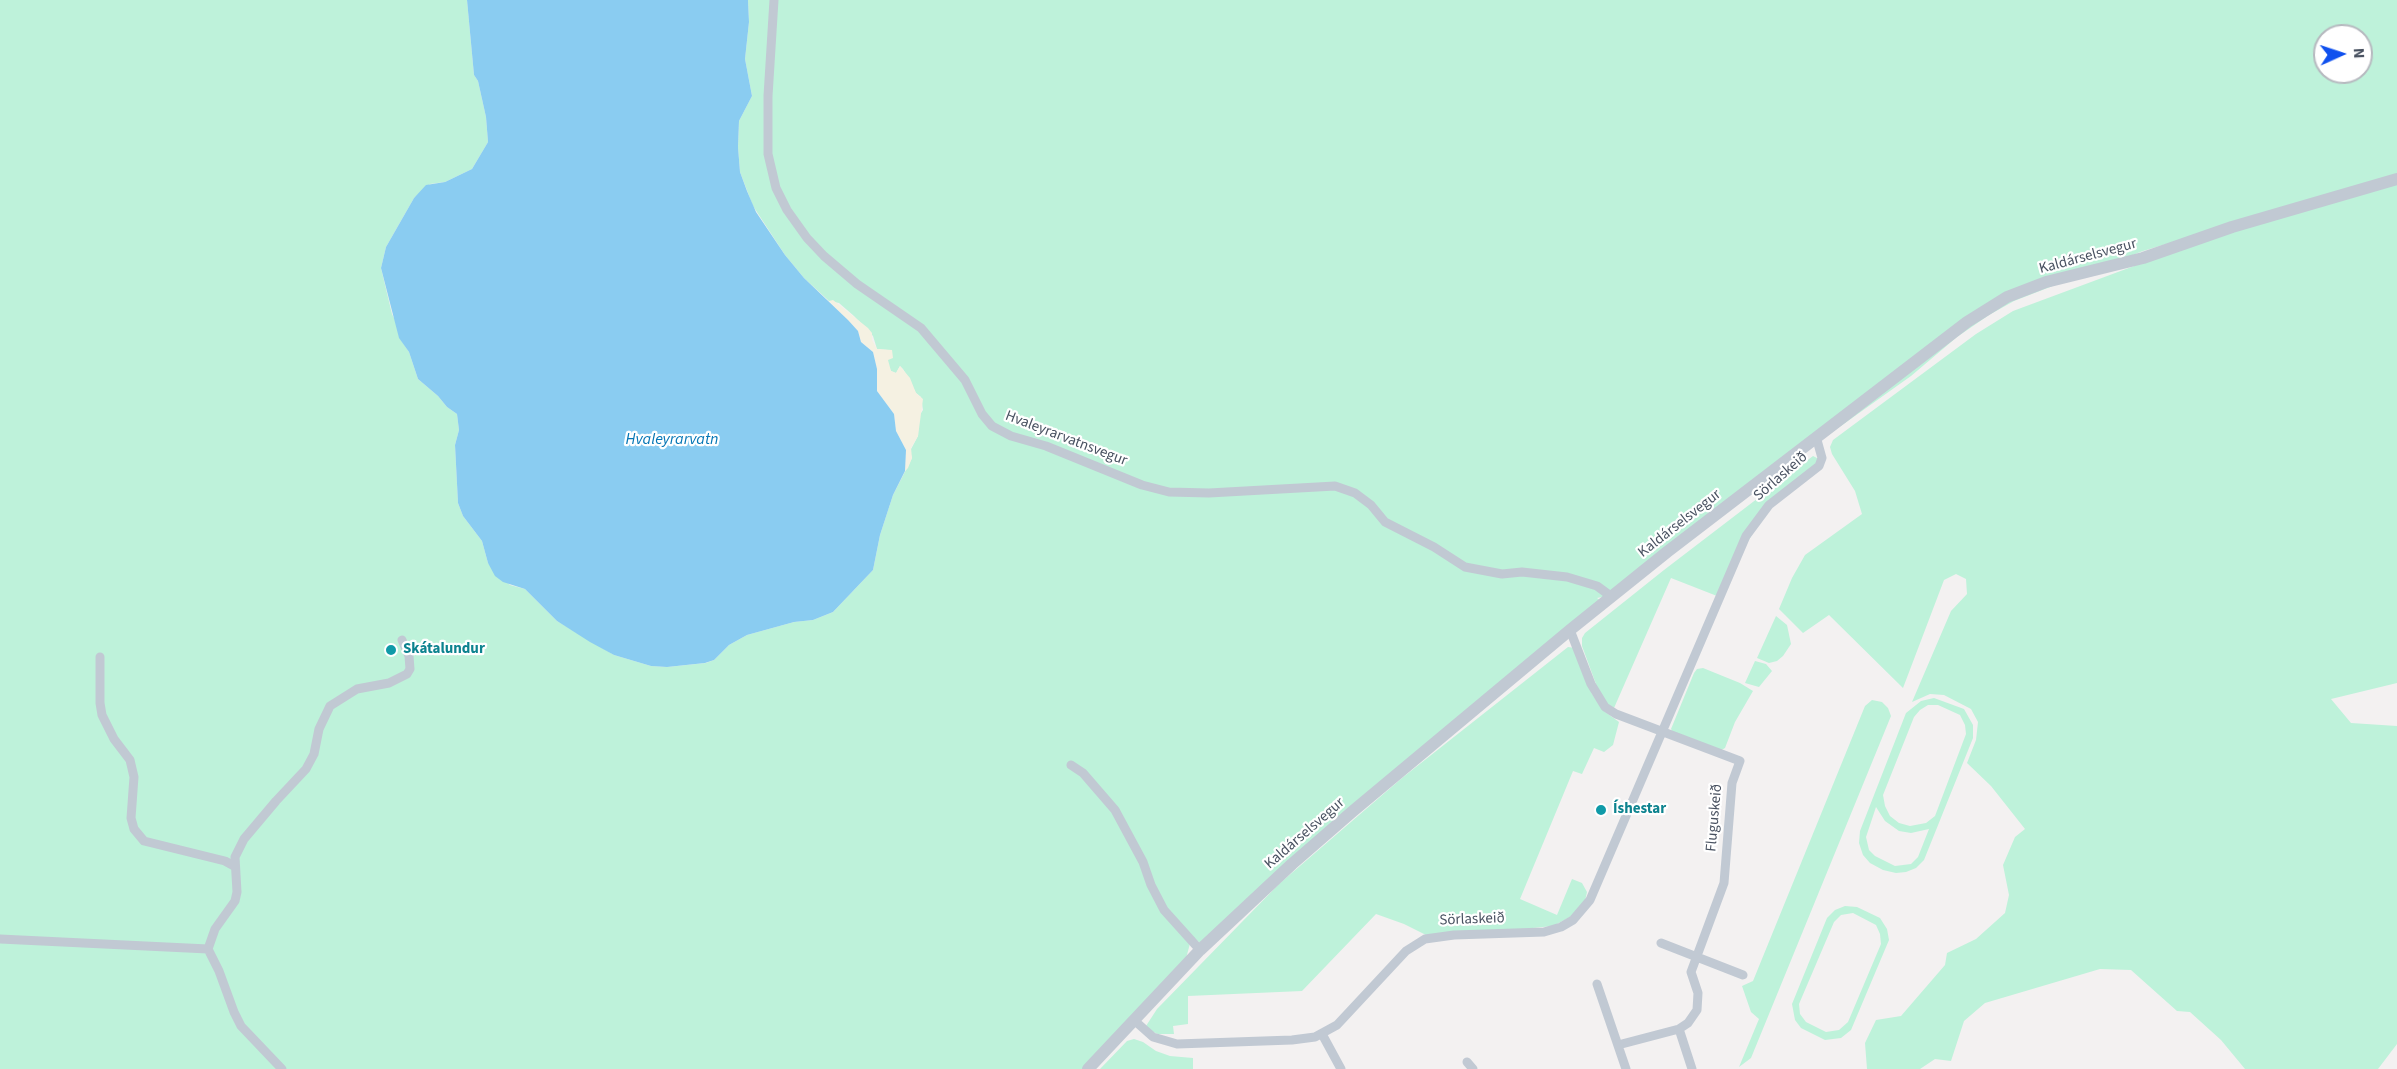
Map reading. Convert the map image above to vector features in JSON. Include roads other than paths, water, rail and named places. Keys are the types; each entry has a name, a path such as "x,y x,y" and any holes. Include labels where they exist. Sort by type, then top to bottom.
{"street":[{"name":"Hvaleyrarvatnsvegur","path":"774,0 768,73 768,154 776,188 787,210 807,238 824,256 857,284 921,328 965,381 982,414 992,426 1011,436 1046,446 1142,485 1169,492 1209,493 1335,486 1355,493 1371,505 1385,522 1434,547 1465,567 1502,574 1522,572 1567,577 1597,586 1612,597"},
{"name":"Kaldárselsvegur","path":"1088,1069 1200,950 1292,864 1570,630 1667,552 1816,440 1933,346 1995,303 2046,282 2143,258 2232,227 2397,179"},
{"name":"Sörlaskeið","path":"1322,1035 1337,1025 1406,951 1425,939 1454,935 1544,932 1561,927 1573,920 1590,900 1746,536 1769,505 1819,466 1822,458 1816,440"},
{"path":"1570,630 1594,690 1605,707 1616,714 1662,732"},
{"path":"282,1069 242,1026 208,949 215,929 235,901 237,883 235,857 247,836 306,769 314,754 319,729 330,706 357,689 389,683 407,674 410,669 410,660 402,640"},
{"path":"100,657 102,715 114,739 130,760 134,777 131,818 134,829 144,841 225,861 234,866"},
{"name":"Fluguskeið","path":"1662,732 1740,761 1732,783 1724,882 1691,972 1698,993 1698,1005 1691,1019 1679,1029"},
{"path":"1071,765 1083,773 1115,810 1143,862 1151,885 1164,910 1200,950"},
{"path":"0,939 208,949"},
{"path":"1661,943 1743,975"},
{"path":"1597,984 1626,1069"},
{"path":"1135,1021 1153,1037 1177,1044 1301,1039 1322,1035 1341,1069"},
{"path":"1618,1045 1679,1029 1692,1069"}],"water":[{"name":"Hvaleyrarvatn","path":"467,0 748,0 749,22 745,59 752,96 739,121 740,172 756,212 785,255 804,278 858,331 861,342 873,352 877,369 877,391 894,414 896,431 906,450 905,471 893,495 880,535 873,570 833,612 813,620 794,622 747,635 729,645 714,660 705,663 667,667 651,666 614,655 590,642 557,621 525,589 503,582 495,576 488,563 482,541 463,516 458,503 455,445 459,430 457,414 418,379 409,352 399,338 381,268 386,247 414,198 426,185 445,182 472,169 488,142 486,117 478,81 474,75"}],"place":[{"name":"Skátalundur","path":"391,650"},
{"name":"Íshestar","path":"1601,810"}]}
